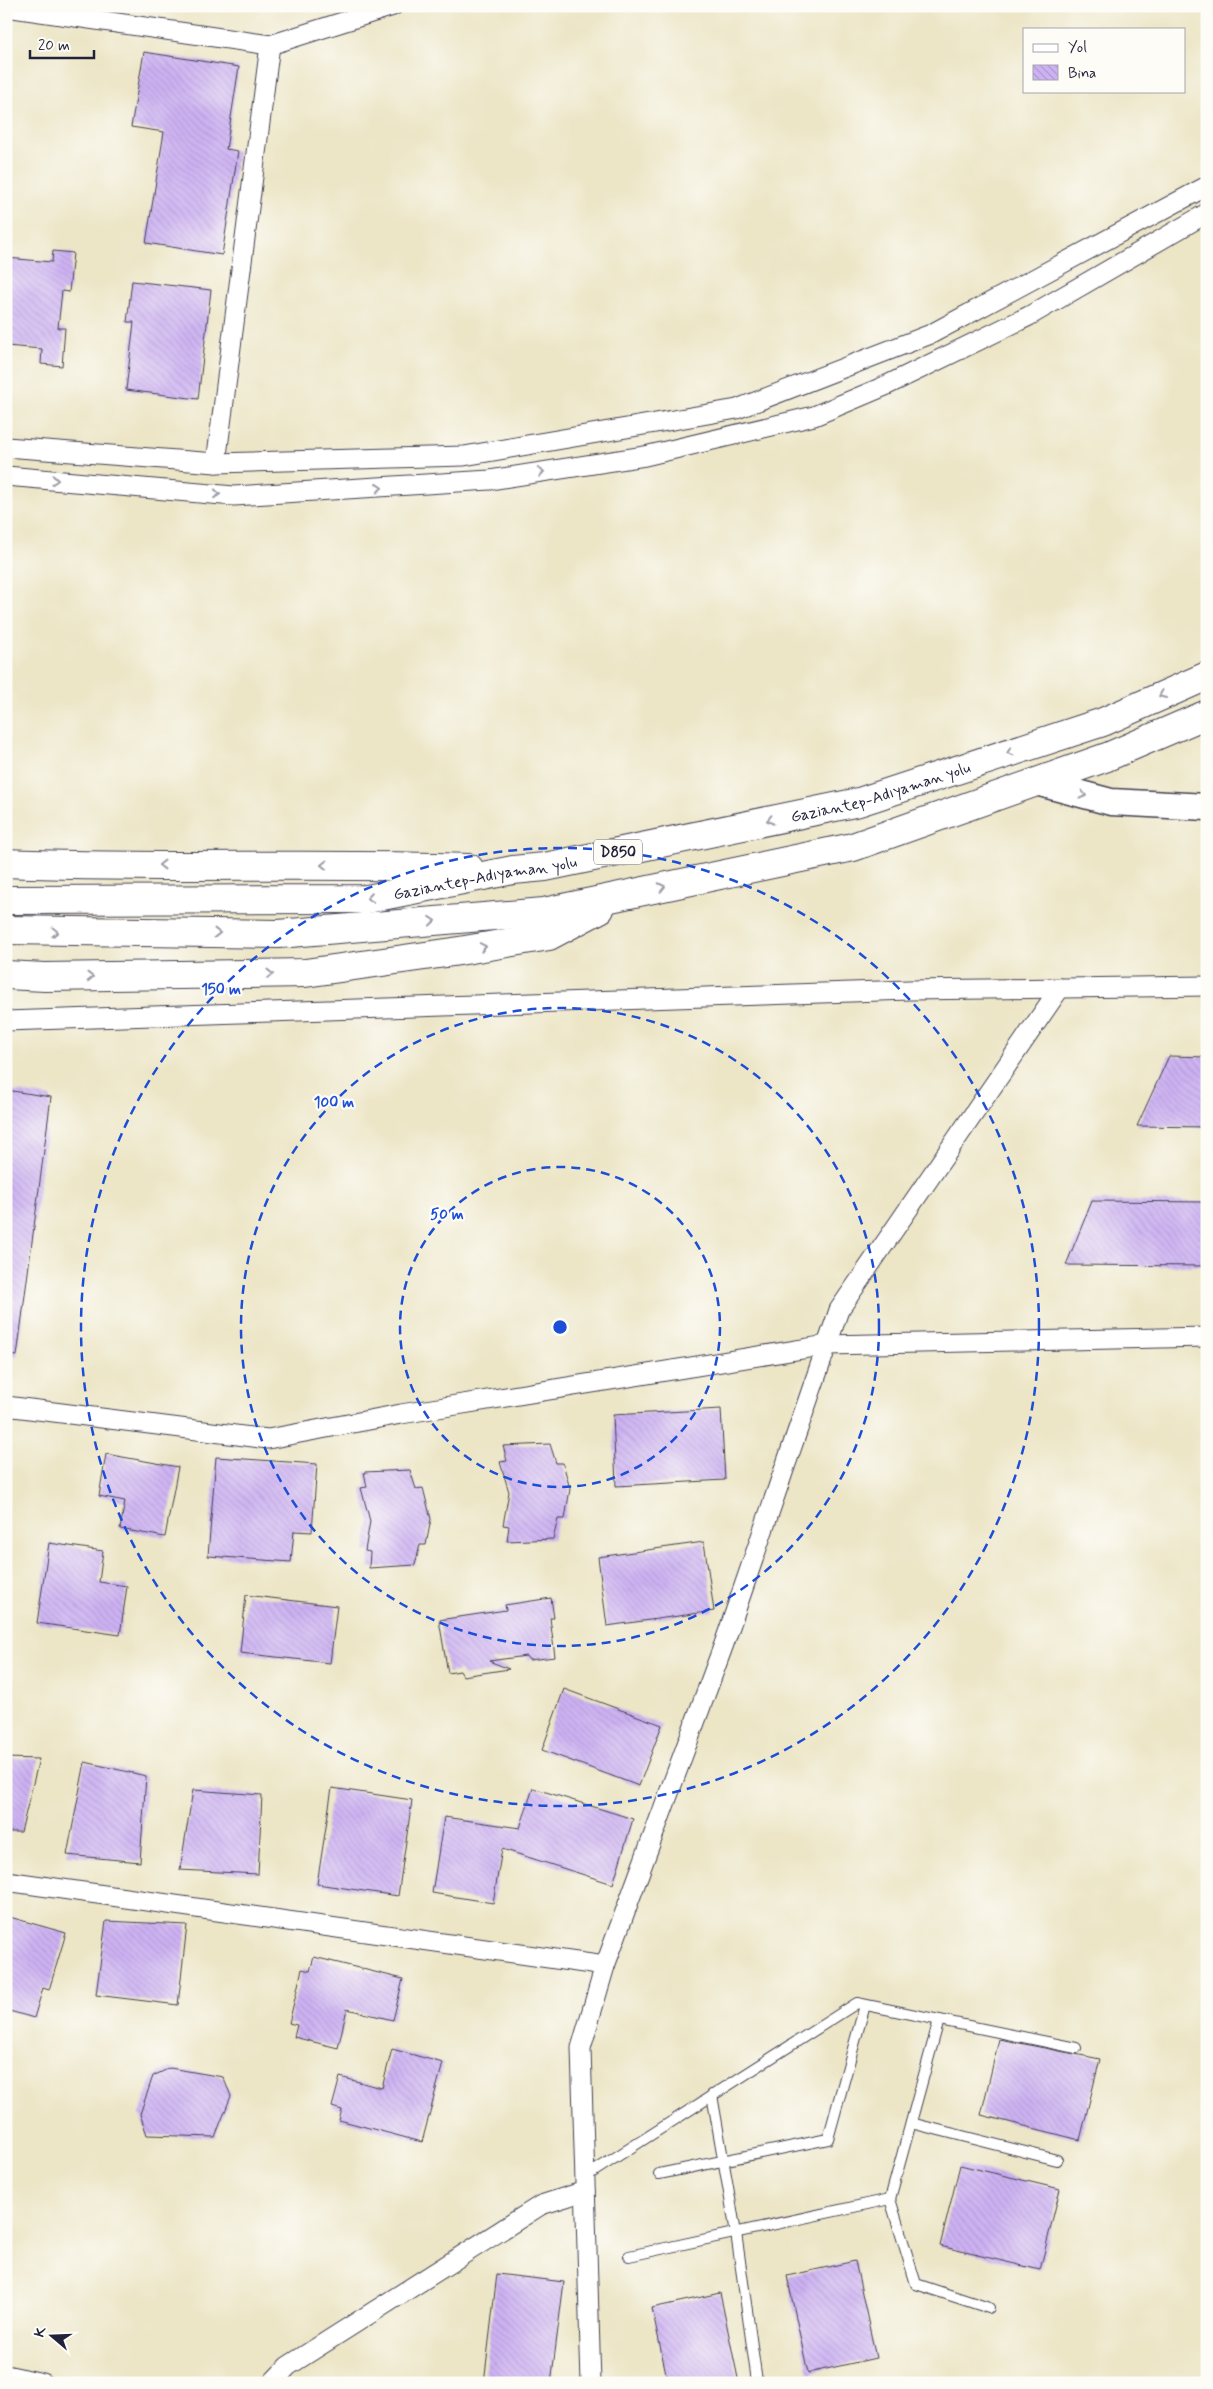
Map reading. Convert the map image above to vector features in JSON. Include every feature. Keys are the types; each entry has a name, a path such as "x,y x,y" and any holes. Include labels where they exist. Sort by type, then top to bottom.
{"highway":[{"name":"Gaziantep-Adıyaman yolu","path":"6,900 367,899 513,870 545,868 859,802 1103,722 1207,676"},
{"name":"Gaziantep-Adıyaman yolu","path":"6,930 278,934 544,912 853,847 1107,757 1207,714"},
{"path":"6,863 60,865 375,864 513,870"},
{"path":"6,974 45,977 305,973 453,952 548,936 628,894"}],"street":[{"path":"6,7 270,45 393,6"},
{"path":"216,463 270,45"},
{"path":"6,447 216,463 464,456 737,409 931,334 1207,186"},
{"path":"6,476 234,496 490,480 645,456 814,416 885,386 1029,316 1207,213"},
{"path":"1036,782 1111,802 1207,807"},
{"path":"6,1021 900,990 1207,986"},
{"path":"591,2383 581,2048 605,1966 724,1644 839,1310 1060,988"},
{"path":"6,1406 268,1440 402,1414 827,1345 1207,1337"},
{"path":"6,1881 605,1966"},
{"path":"272,2383 288,2366 541,2205 585,2184"},
{"path":"6,2375 43,2383"}],"lane":[{"path":"585,2184 712,2095 857,2003 1076,2048"},
{"path":"659,2174 828,2139 865,2005"},
{"path":"939,2020 890,2199 916,2284 989,2308"},
{"path":"712,2095 736,2232 757,2381"},
{"path":"911,2123 1057,2160"},
{"path":"629,2256 890,2199"}],"building":[{"path":"144,52 239,67 226,149 238,151 222,255 146,243 164,132 131,127"},
{"path":"53,251 73,253 69,292 62,291 58,328 65,328 62,366 41,364 42,349 6,346 6,258 52,262"},
{"path":"132,281 211,290 198,399 126,390 134,322 127,322"},
{"path":"1169,1056 1207,1057 1207,1127 1137,1126"},
{"path":"6,1090 51,1097 17,1356 6,1355"},
{"path":"1092,1201 1207,1202 1207,1266 1066,1265"},
{"path":"721,1409 725,1480 616,1486 613,1415"},
{"path":"550,1444 556,1463 563,1463 570,1489 565,1519 558,1519 553,1539 507,1541 509,1526 503,1525 509,1492 500,1462 507,1461 503,1446"},
{"path":"106,1454 178,1467 165,1537 120,1529 125,1501 99,1496"},
{"path":"216,1457 317,1464 312,1532 294,1531 291,1562 208,1556"},
{"path":"410,1470 416,1489 423,1488 431,1519 426,1545 420,1545 415,1565 369,1568 370,1552 365,1551 370,1521 361,1488 367,1487 364,1472"},
{"path":"704,1542 714,1611 607,1626 598,1557"},
{"path":"49,1543 103,1551 99,1582 127,1586 120,1635 37,1623"},
{"path":"246,1595 337,1606 330,1663 240,1653"},
{"path":"551,1598 554,1618 550,1618 555,1657 529,1660 526,1656 489,1661 509,1669 463,1676 460,1671 448,1673 439,1620 506,1610 505,1605"},
{"path":"564,1689 662,1725 639,1786 542,1750"},
{"path":"6,1758 39,1759 21,1832 6,1832"},
{"path":"85,1762 146,1776 140,1862 67,1855"},
{"path":"332,1788 412,1800 398,1896 317,1884"},
{"path":"533,1788 633,1819 613,1884 502,1849 493,1903 432,1893 444,1817 520,1828"},
{"path":"193,1790 262,1795 258,1874 180,1870"},
{"path":"6,1916 66,1933 49,1990 43,1988 34,2018 6,2010"},
{"path":"106,1921 187,1925 178,2005 96,1995"},
{"path":"314,1957 403,1979 393,2020 347,2009 338,2048 294,2037 297,2025 289,2023 302,1969 310,1971"},
{"path":"999,2039 1100,2059 1080,2140 981,2115"},
{"path":"392,2049 443,2063 422,2142 339,2120 342,2110 332,2107 340,2077 382,2088"},
{"path":"170,2068 223,2077 231,2096 215,2137 147,2135 140,2114 153,2076"},
{"path":"960,2165 1060,2189 1040,2270 940,2246"},
{"path":"855,2261 876,2358 808,2373 787,2276"},
{"path":"497,2274 564,2282 551,2383 484,2383"},
{"path":"720,2293 739,2383 668,2383 652,2308"}]}
